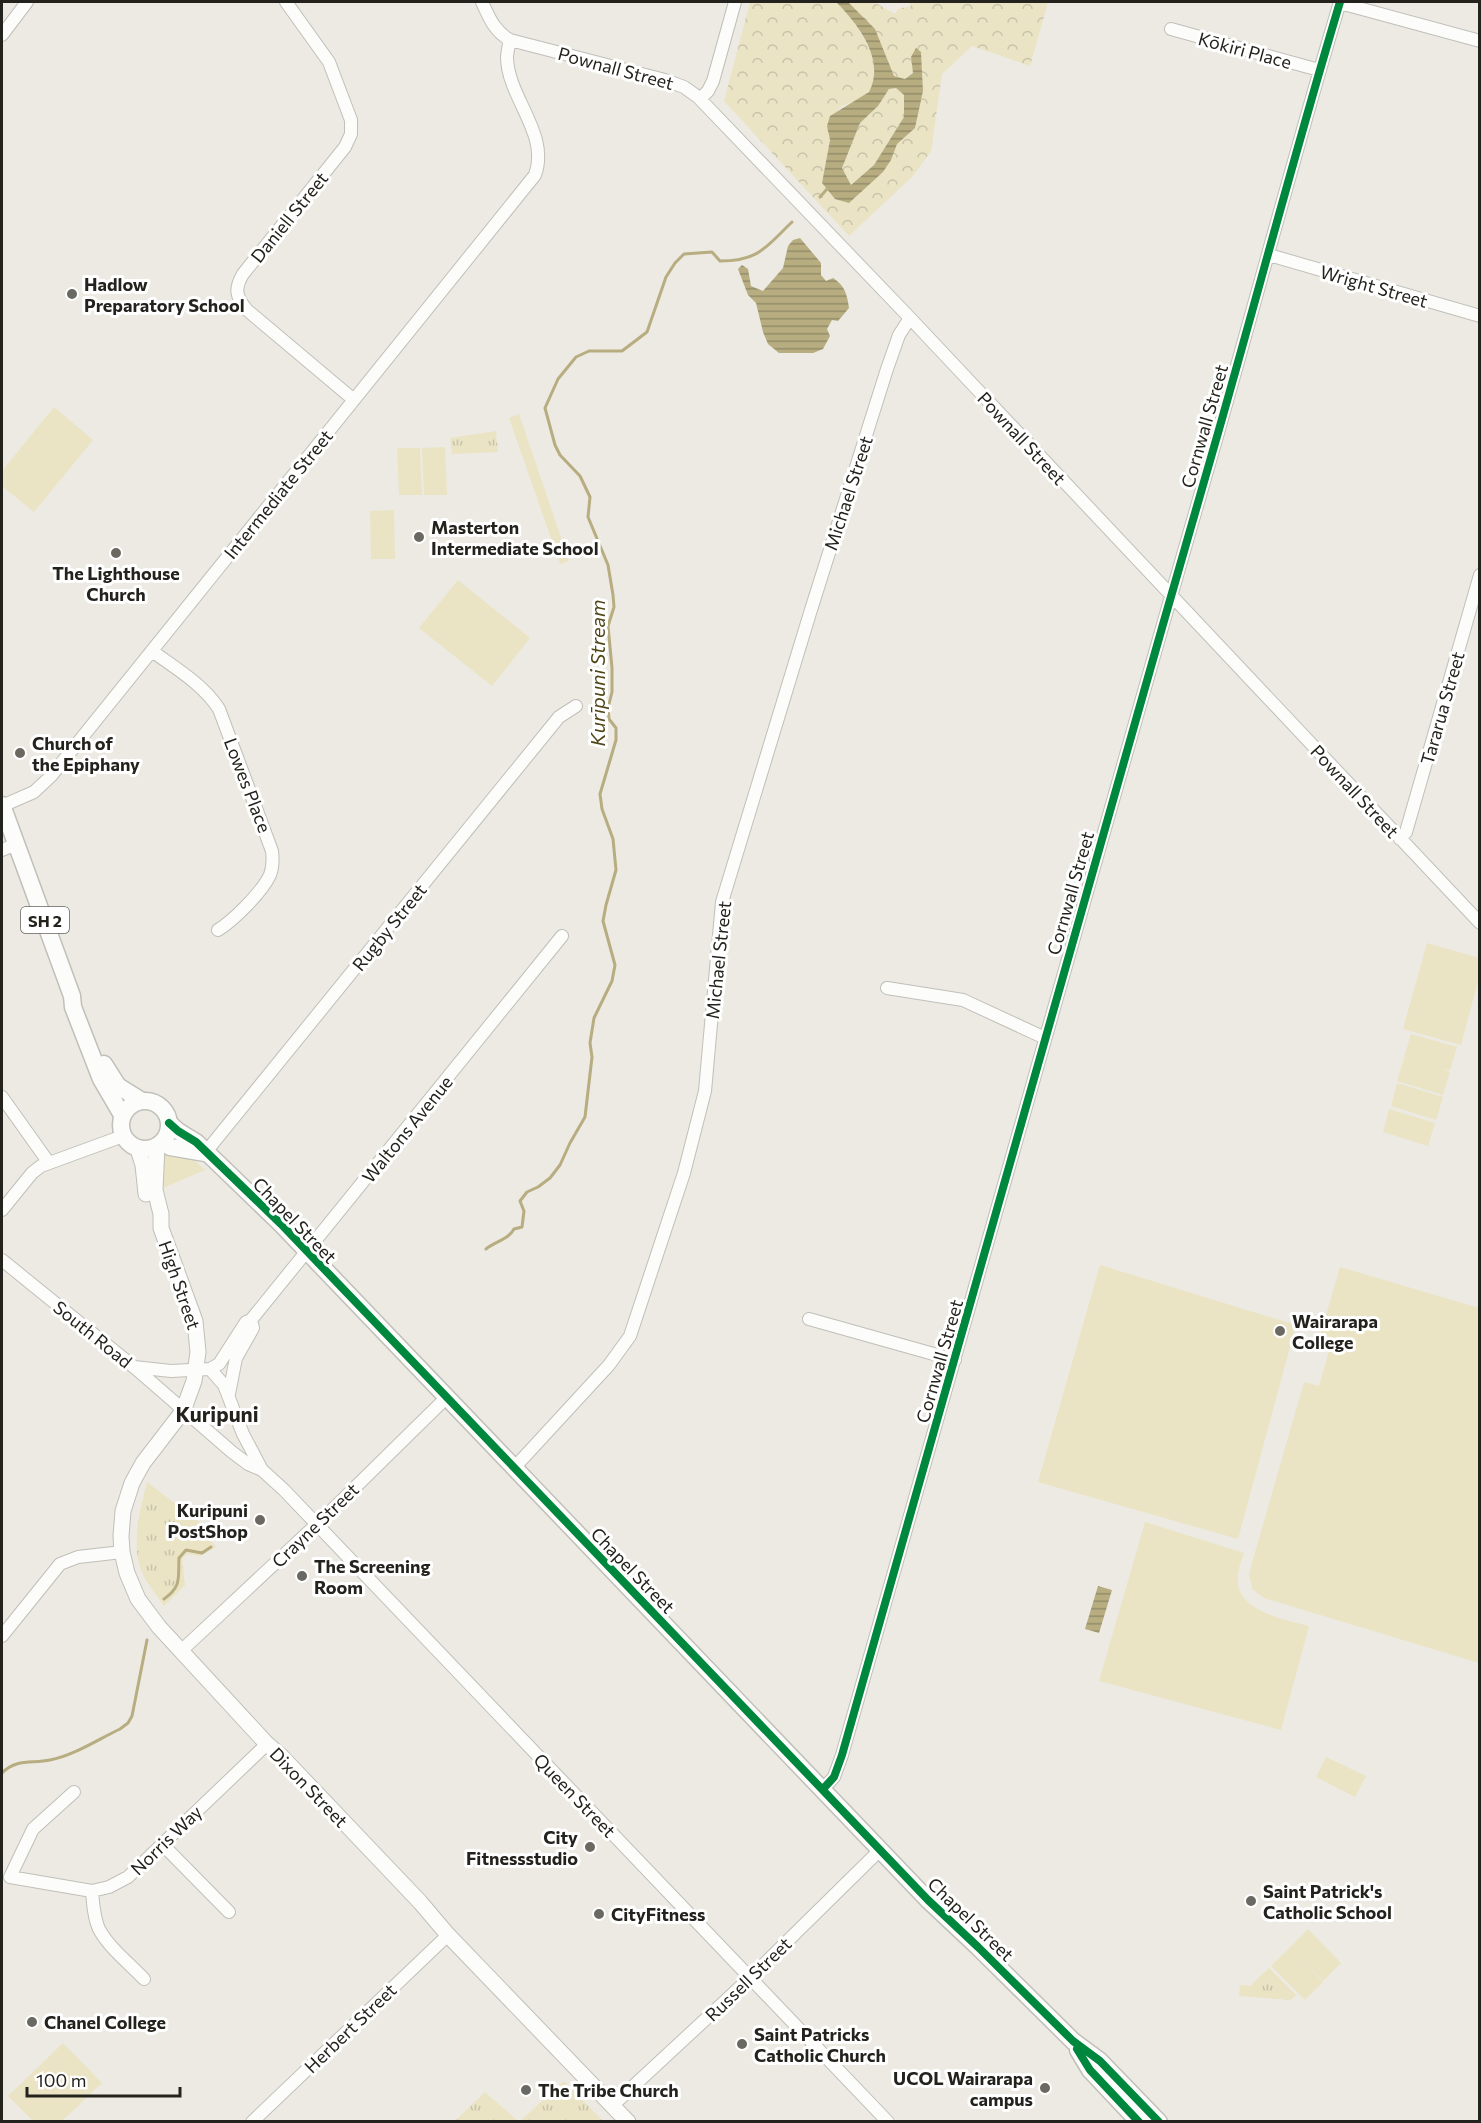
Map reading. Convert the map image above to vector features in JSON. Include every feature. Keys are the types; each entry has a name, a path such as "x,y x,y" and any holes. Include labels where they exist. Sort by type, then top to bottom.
{"highway":[{"name":"SH 2","path":"2,805 9,847 72,996 73,1007 101,1079 122,1115 120,1122 123,1136"},
{"name":"SH 2","path":"72,996 80,1005 101,1060 111,1077 118,1086 142,1101 150,1101 159,1105 166,1113 169,1123"},
{"path":"122,1115 132,1104 142,1101"},
{"name":"Chapel Street","path":"169,1123 196,1142 307,1252 928,1900 1073,2041 1100,2061 1159,2121"},
{"path":"123,1136 138,1149 151,1149 160,1144 168,1133 169,1123"},
{"path":"160,1144 205,1153"},
{"name":"Chapel Street","path":"1073,2041 1090,2070 1139,2121"}],"main road":[{"name":"High Street","path":"160,1144 155,1190 161,1214 161,1228 195,1321 198,1352 204,1369 194,1381 183,1411"},
{"name":"High Street","path":"138,1149 143,1165 151,1218 161,1228"},
{"name":"Dixon Street","path":"183,1411 143,1463 132,1483 122,1522 122,1552 127,1573 138,1599 159,1627 267,1744 628,2121"}],"street":[{"path":"2,35 27,2"},
{"name":"Daniell Street","path":"286,2 329,62 351,120 351,134 345,147 243,274 236,286 238,300 354,400"},
{"path":"482,2 495,28 510,40"},
{"path":"700,99 708,91 713,81 735,2"},
{"path":"1340,2 1479,41"},
{"name":"Cornwall Street","path":"823,1789 834,1777 842,1755 1340,2"},
{"name":"Kōkiri Place","path":"1171,29 1319,70"},
{"name":"Intermediate Street","path":"2,805 25,797 43,786 529,184 539,165 537,144 511,78 507,58 510,40"},
{"name":"Pownall Street","path":"510,40 665,80 684,87 700,99 910,318 1479,923"},
{"name":"Wright Street","path":"1269,255 1479,316"},
{"name":"Michael Street","path":"514,1468 609,1365 630,1336 700,1119 705,1091 722,902 887,369 899,335 910,318"},
{"name":"Tararua Street","path":"1400,839 1406,832 1479,575"},
{"name":"Lowes Place","path":"152,651 201,688 212,698 219,709 272,851 272,868 269,877 236,917 218,930"},
{"name":"Rugby Street","path":"205,1153 559,717 576,706"},
{"name":"Waltons Avenue","path":"204,1369 219,1364 246,1323 251,1320 307,1252 562,936"},
{"path":"886,988 963,1000 1045,1038"},
{"path":"2,1097 49,1163"},
{"path":"2,1210 32,1173 49,1163 123,1136"},
{"name":"South Road","path":"2,1260 134,1367 183,1411"},
{"path":"809,1319 955,1360"},
{"name":"Waltons Avenue","path":"229,1397 236,1358 253,1328 251,1320"},
{"path":"134,1367 171,1371 204,1369"},
{"name":"Queen Street","path":"204,1369 224,1385 243,1434 261,1470"},
{"name":"Crayne Street","path":"181,1651 317,1524 447,1397"},
{"name":"Queen Street","path":"183,1411 232,1452 261,1470 317,1524 888,2121"},
{"path":"2,1636 60,1564 78,1557 122,1552"},
{"name":"Norris Way","path":"92,1892 109,1887 128,1876 267,1744"},
{"path":"74,1792 33,1829 10,1876 92,1892 99,1929 144,1979"},
{"path":"163,1845 230,1912"},
{"name":"Russell Street","path":"613,2105 750,1978 881,1849"},
{"name":"Herbert Street","path":"252,2121 448,1935"}],"green space":[{"path":"750,2 836,2 852,20 867,44 875,69 874,81 866,94 841,107 827,126 830,140 822,183 835,199 891,160 896,144 915,128 923,91 921,52 911,57 913,72 905,79 894,76 874,38 848,2 874,2 895,14 898,9 911,6 909,2 1048,2 1030,66 972,46 942,74 931,151 913,176 849,236 724,101"},
{"path":"896,88 904,95 904,117 874,165 851,185 842,168 860,123 878,106 889,89"},
{"path":"54,407 93,440 34,512 2,486 2,471"},
{"path":"519,414 569,561 560,564 509,418"},
{"path":"496,431 498,452 452,454 450,438"},
{"path":"445,447 447,495 424,495 422,448"},
{"path":"397,448 420,448 422,495 399,495"},
{"path":"394,510 395,559 371,559 370,511"},
{"path":"458,580 530,638 492,686 419,628"},
{"path":"1427,943 1479,958 1479,977 1461,1045 1403,1029"},
{"path":"1411,1034 1457,1047 1450,1070 1444,1069 1450,1072 1443,1095 1397,1081 1404,1058 1409,1059 1404,1057"},
{"path":"1397,1083 1443,1097 1436,1120 1391,1106"},
{"path":"1389,1109 1435,1123 1428,1146 1383,1132"},
{"path":"168,1152 192,1158 205,1170 163,1188 160,1172 165,1154"},
{"path":"1100,1265 1296,1325 1238,1539 1038,1482"},
{"path":"1340,1267 1479,1308 1479,1663 1264,1598 1252,1589 1249,1573 1304,1382 1319,1386 1331,1344 1319,1339"},
{"path":"147,1482 216,1535 211,1541 216,1547 199,1556 187,1554 182,1559 185,1585 164,1606 145,1579 138,1559 138,1526"},
{"path":"1145,1522 1244,1553 1238,1576 1239,1588 1244,1597 1263,1612 1309,1626 1281,1730 1099,1681"},
{"path":"1326,1757 1366,1776 1355,1797 1316,1777"},
{"path":"1308,1929 1341,1963 1323,1981 1295,1953 1323,1982 1305,2000 1271,1966"},
{"path":"1269,1968 1296,1995 1291,2000 1239,1996 1240,1985 1250,1986"},
{"path":"63,2043 102,2083 62,2121 33,2121 8,2096"},
{"path":"564,2081 603,2121 520,2121"},
{"path":"485,2092 518,2121 455,2121"}],"shaded area":[{"path":"836,2 848,2 875,29 894,76 905,79 913,73 911,57 916,48 921,52 923,91 915,128 897,144 883,172 849,203 835,199 822,183 830,140 827,126 830,116 869,92 874,68 872,55 861,32","holes":["896,88 904,95 904,117 874,165 851,185 842,168 860,123 878,106 889,89"]},
{"path":"800,238 821,263 821,275 826,281 833,278 843,287 849,308 838,321 832,320 827,329 830,336 823,349 813,353 779,353 768,344 756,303 748,295 738,269 742,265 748,269 751,286 763,291 783,268 788,246 793,240"},
{"path":"1098,1586 1112,1590 1099,1633 1085,1629"}],"waterway":[{"name":"Kurīpuni Stream","path":"820,197 827,189"},
{"name":"Kurīpuni Stream","path":"486,1249 505,1238 514,1229 522,1227 524,1211 520,1201 527,1192 550,1178 560,1165 585,1117 594,1018 612,981 615,965 603,921 616,870 613,839 602,809 600,794 616,740 616,728 609,719 608,708 612,692 608,626 614,607 613,595 608,565 588,517 590,497 580,476 560,455 545,408 558,379 576,357 589,351 622,351 647,332 666,277 684,254 712,252 720,261 744,258 761,251 792,222"},
{"name":"Kurīpuni Stream","path":"164,1599 176,1586 179,1576 179,1558 186,1550 202,1553 211,1547"},
{"name":"Kurīpuni Stream","path":"2,1773 19,1763 50,1760 68,1755 128,1723 132,1716 147,1640"}],"cycle path":[{"path":"823,1789 834,1777 842,1755 1340,2"},
{"path":"169,1123 196,1142 281,1224 928,1900 1073,2041 1100,2061 1159,2122"},
{"path":"1077,2049 1090,2070 1139,2122"}],"place":[{"name":"Hadlow Preparatory School","path":"72,294"},
{"name":"Masterton Intermediate School","path":"419,537"},
{"name":"The Lighthouse Church","path":"116,553"},
{"name":"Church of the Epiphany","path":"20,753"},
{"name":"Wairarapa College","path":"1280,1331"},
{"name":"Kuripuni PostShop","path":"260,1520"},
{"name":"The Screening Room","path":"302,1576"},
{"name":"City Fitnessstudio","path":"590,1847"},
{"name":"Saint Patrick's Catholic School","path":"1251,1901"},
{"name":"CityFitness","path":"599,1914"},
{"name":"Chanel College","path":"32,2022"},
{"name":"Saint Patricks Catholic Church","path":"742,2044"},
{"name":"UCOL Wairarapa campus","path":"1045,2088"},
{"name":"The Tribe Church","path":"526,2090"}],"district":[{"name":"Kuripuni","path":"217,1413"}]}
